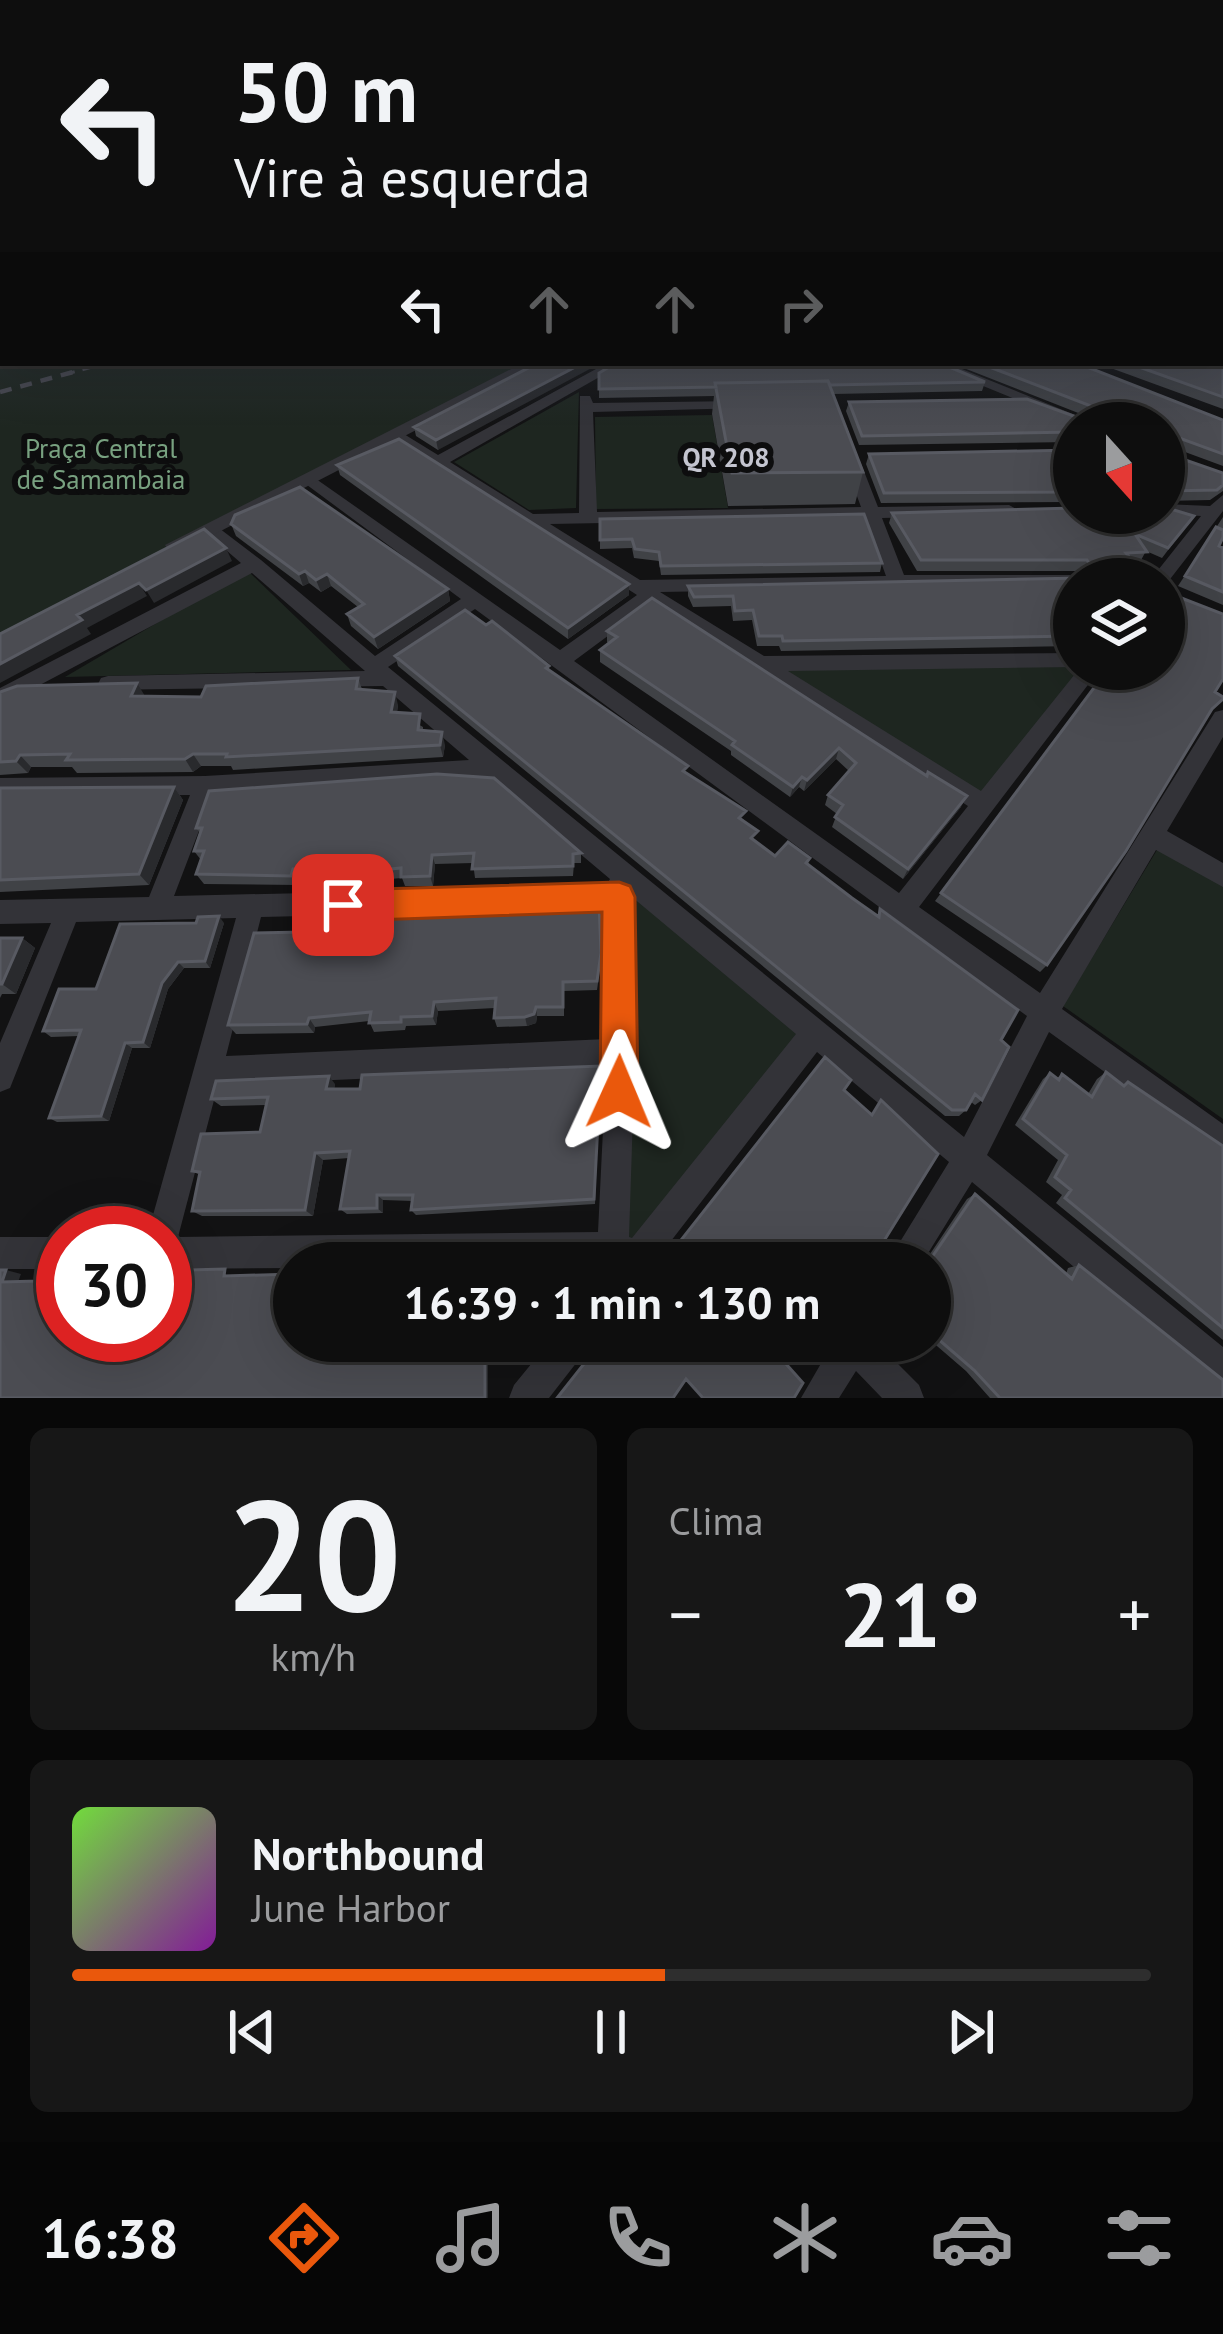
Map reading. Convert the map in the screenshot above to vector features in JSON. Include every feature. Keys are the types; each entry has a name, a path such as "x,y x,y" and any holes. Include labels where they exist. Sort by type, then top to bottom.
{"street":[{"path":"148,560 531,366"},
{"path":"437,462 612,366"},
{"path":"942,366 1053,409"},
{"path":"584,381 587,515"},
{"path":"984,400 1028,399"},
{"path":"585,408 764,405"},
{"path":"394,434 982,803"},
{"path":"872,454 847,447 896,579"},
{"path":"309,479 1046,1009 1223,1142"},
{"path":"1185,508 1218,506"},
{"path":"1177,558 1218,506"},
{"path":"530,519 1040,510"},
{"path":"211,528 967,1162 1223,1369"},
{"path":"0,698 255,564"},
{"path":"559,661 642,591 896,579 1053,579"},
{"path":"23,686 383,672 474,600"},
{"path":"757,664 1053,660"},
{"path":"902,909 1073,690"},
{"path":"916,1242 967,1162 1046,1009 1150,834 1221,727"},
{"path":"0,787 205,785 493,768"},
{"path":"157,908 205,785"},
{"path":"1150,834 1223,876"},
{"path":"614,864 619,897 628,1242"},
{"path":"0,912 619,897"},
{"path":"171,1206 251,908"},
{"path":"2,1070 68,911"},
{"path":"640,1242 814,1034"},
{"path":"206,1071 621,1053"},
{"path":"0,1253 36,1253"},
{"path":"192,1253 273,1254"},
{"path":"527,1398 555,1362"},
{"path":"819,1398 841,1362"},
{"path":"872,1362 906,1398"}],"green space":[{"name":"Praça Central de Samambaia","path":"0,366 524,366 0,634"},
{"path":"579,392 576,508 529,510 454,462"},
{"path":"712,415 728,508 596,509 595,417"},
{"path":"247,570 351,670 65,677"},
{"path":"1053,655 1053,690 1077,690 984,807 752,662"},
{"path":"1160,845 1223,881 1223,1119 1063,1006"},
{"path":"619,872 809,1038 625,1242"}],"building":[{"path":"532,366 577,366 436,440 414,427"},
{"path":"611,366 947,366 985,382 715,383 716,387 599,389 599,373"},
{"path":"987,366 1085,366 1177,402 1081,402"},
{"path":"1136,366 1223,367 1223,397"},
{"path":"828,381 863,472 732,473 715,383"},
{"path":"1027,399 1053,408 1053,432 862,436 849,402"},
{"path":"1185,405 1223,420 1223,454 1185,440"},
{"path":"399,439 629,584 568,628 337,465"},
{"path":"1053,450 1053,492 884,493 869,454"},
{"path":"1185,460 1223,473 1223,485 1217,490 1185,491"},
{"path":"300,487 448,589 374,637 347,614 364,604 327,574 316,580 305,571 299,574 231,524 235,515"},
{"path":"1053,509 1053,534 1135,534 1147,552 1126,553 1130,558 921,560 892,513"},
{"path":"864,514 882,563 661,566 659,552 635,549 632,539 600,540 600,519"},
{"path":"1216,527 1223,530 1219,546 1223,548 1223,592 1185,576"},
{"path":"204,529 226,548 146,590 139,583 0,664 0,634"},
{"path":"1135,534 1179,534 1168,548"},
{"path":"1053,579 1053,636 783,641 782,636 759,636 753,610 735,611 733,596 694,597 688,586"},
{"path":"652,598 927,776 928,772 967,796 908,869 835,817 843,805 828,795 856,763 839,748 807,780 802,777 793,787 732,745 735,741 600,650 617,637 607,631"},
{"path":"1185,599 1223,614 1223,679 1215,692 1223,699 1212,709 1126,851 1047,965 941,893 1092,690 1185,690"},
{"path":"465,610 486,625 492,621 549,666 546,668 688,766 683,771 746,811 739,818 758,831 751,838 775,856 788,842 810,858 806,863 852,898 879,917 880,909 1018,1010 1001,1040 1009,1047 982,1100 975,1094 966,1110 952,1110 395,656"},
{"path":"358,678 356,689 395,692 391,712 420,714 418,730 442,732 440,745 226,757 193,754 185,759 66,760 70,754 20,755 16,761 0,762 0,692 17,686 137,683 131,696 201,697 206,686"},
{"path":"437,774 494,778 581,853 573,854 573,866 472,869 474,853 432,855 430,876 401,877 401,868 360,872 361,867 293,869 291,876 196,874 204,851 194,851 202,828 196,828 209,791"},
{"path":"174,787 139,874 0,880 0,788"},
{"path":"599,903 597,981 563,982 563,1007 536,1007 534,1014 525,1017 494,1018 496,998 434,1002 432,1016 401,1017 401,1022 369,1023 371,1012 309,1018 307,1024 228,1025 254,933 304,932 309,910"},
{"path":"219,916 205,961 178,962 162,983 143,1042 125,1043 101,1116 49,1118 81,1030 43,1031 59,989 96,989 120,924 196,923 198,917"},
{"path":"0,938 22,938 2,984 0,984"},
{"path":"825,1057 851,1080 844,1090 872,1115 881,1100 938,1154 883,1242 680,1242"},
{"path":"601,1066 600,1088 590,1088 591,1123 598,1123 594,1199 411,1210 413,1195 377,1195 377,1208 340,1209 350,1151 315,1153 305,1210 192,1211 200,1172 192,1171 201,1134 260,1132 268,1097 211,1099 216,1081 329,1076 326,1089 360,1089 362,1075"},
{"path":"1106,1072 1223,1146 1223,1328 1065,1198 1071,1190 1055,1177 1067,1155 1023,1119 1050,1073 1059,1080 1062,1074 1092,1097"},
{"path":"975,1194 1072,1279 1079,1265 1223,1380 1223,1398 1000,1398 951,1350 951,1242 942,1242"},
{"path":"225,1269 224,1276 273,1275 273,1362 485,1362 485,1398 0,1398 0,1270 6,1270 2,1282 36,1281 36,1362 192,1362 192,1270"},
{"path":"585,1362 789,1362 803,1383 794,1398 703,1398 686,1379 673,1398 557,1398"}],"railway":[{"path":"66,374 97,366"},
{"path":"66,374 77,371"},
{"path":"0,392 66,374"}],"district":[{"name":"QR 208","path":"726,458"}],"route":[{"path":"343,905 619,897 619,1092"}]}
